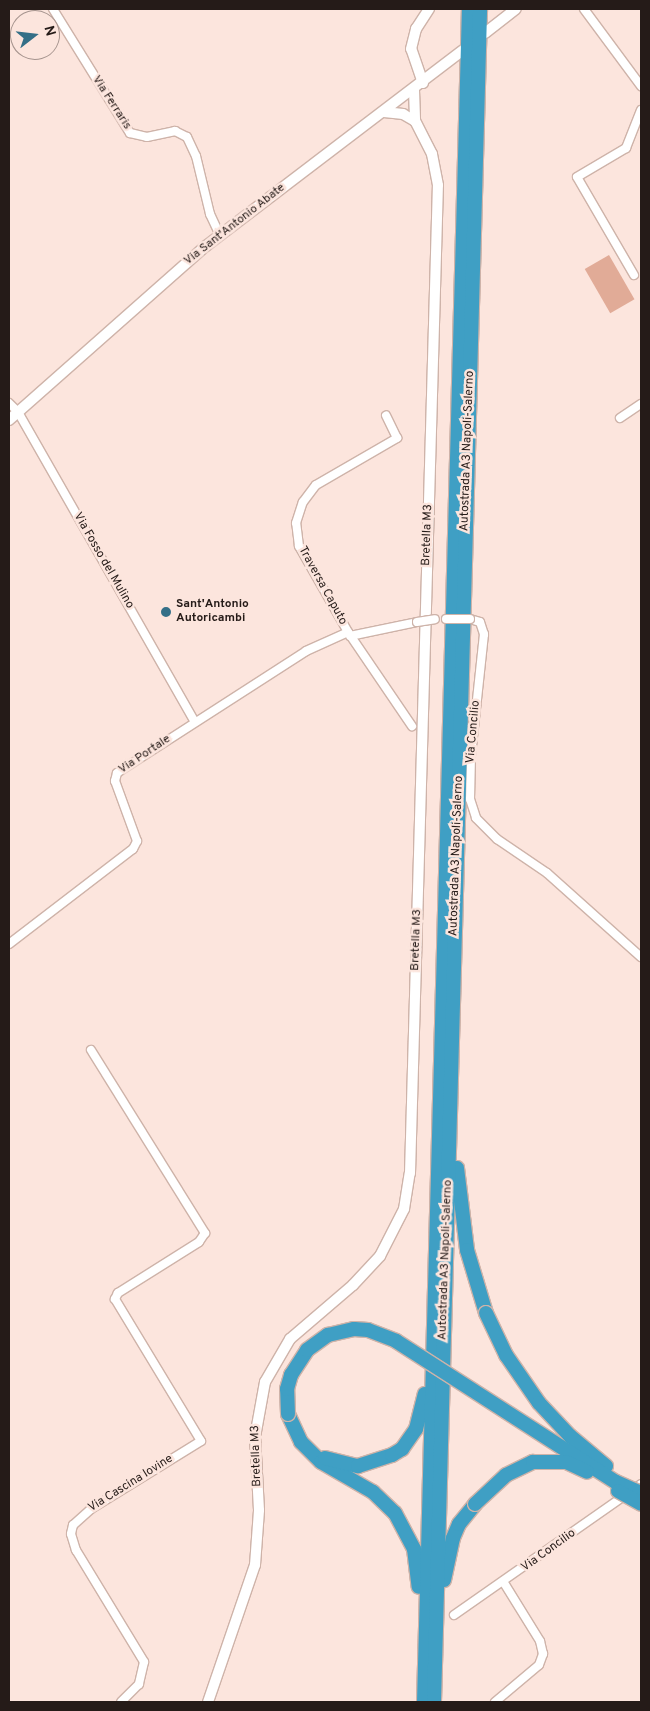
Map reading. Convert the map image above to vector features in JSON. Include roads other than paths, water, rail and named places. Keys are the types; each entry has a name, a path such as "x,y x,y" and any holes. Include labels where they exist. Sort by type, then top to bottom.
{"highway":[{"name":"Autostrada A3 Napoli-Salerno","path":"423,1702 469,9"},
{"name":"Autostrada A3 Napoli-Salerno","path":"434,1702 480,9"},
{"path":"452,1010 458,1091 458,1193 471,1266 486,1313 506,1355 539,1403 584,1448 641,1492"},
{"path":"310,1451 341,1464 369,1465 392,1456 410,1439 421,1415 424,1398 426,1349 435,1277"},
{"path":"423,1702 418,1576 408,1536 385,1502 321,1462 301,1442 288,1414 287,1389 291,1375 307,1350 328,1335 354,1329 368,1330 396,1340 616,1482 641,1504"},
{"path":"434,1702 448,1554 459,1524 475,1504 514,1469 543,1460 576,1466 641,1504"},
{"path":"616,1482 641,1492"}],"street":[{"name":"Via Ferraris","path":"53,9 130,133 147,137 175,131 187,137 196,156 210,214 220,235"},
{"path":"423,82 411,49 416,29 430,9"},
{"path":"485,33 516,9"},
{"path":"584,9 641,86"},
{"name":"Via Sant'Antonio Abate","path":"9,420 220,235 414,90 462,51"},
{"path":"384,112 412,115 414,90"},
{"name":"Bretella M3","path":"208,1702 255,1565 259,1510 255,1437 264,1382 290,1339 353,1285 380,1256 398,1225 408,1190 438,185 432,154 402,99"},
{"path":"634,275 577,177 626,148 641,110"},
{"name":"Via Fosso del Mulino","path":"9,403 18,412 195,722"},
{"path":"620,418 641,404"},
{"name":"Traversa Caputo","path":"349,634 299,546 296,523 303,502 316,485 397,438 386,414"},
{"name":"Via Concilio","path":"349,634 435,619 470,619 480,622 484,634 471,756 470,799 476,818 497,838 547,873 641,957"},
{"path":"349,634 412,726"},
{"name":"Via Portale","path":"9,944 133,848 137,841 114,777 195,722 306,651 349,634"},
{"name":"Via Cascina Iovine","path":"91,1050 205,1233 199,1242 118,1293 115,1299 201,1441 91,1509 73,1525 71,1534 76,1550 144,1662 139,1684 120,1702"},
{"name":"Via Concilio","path":"454,1615 504,1583 641,1484"},
{"path":"495,1702 539,1665 543,1654 540,1641 504,1583"}],"place":[{"name":"Sant'Antonio Autoricambi","path":"166,612"}]}
